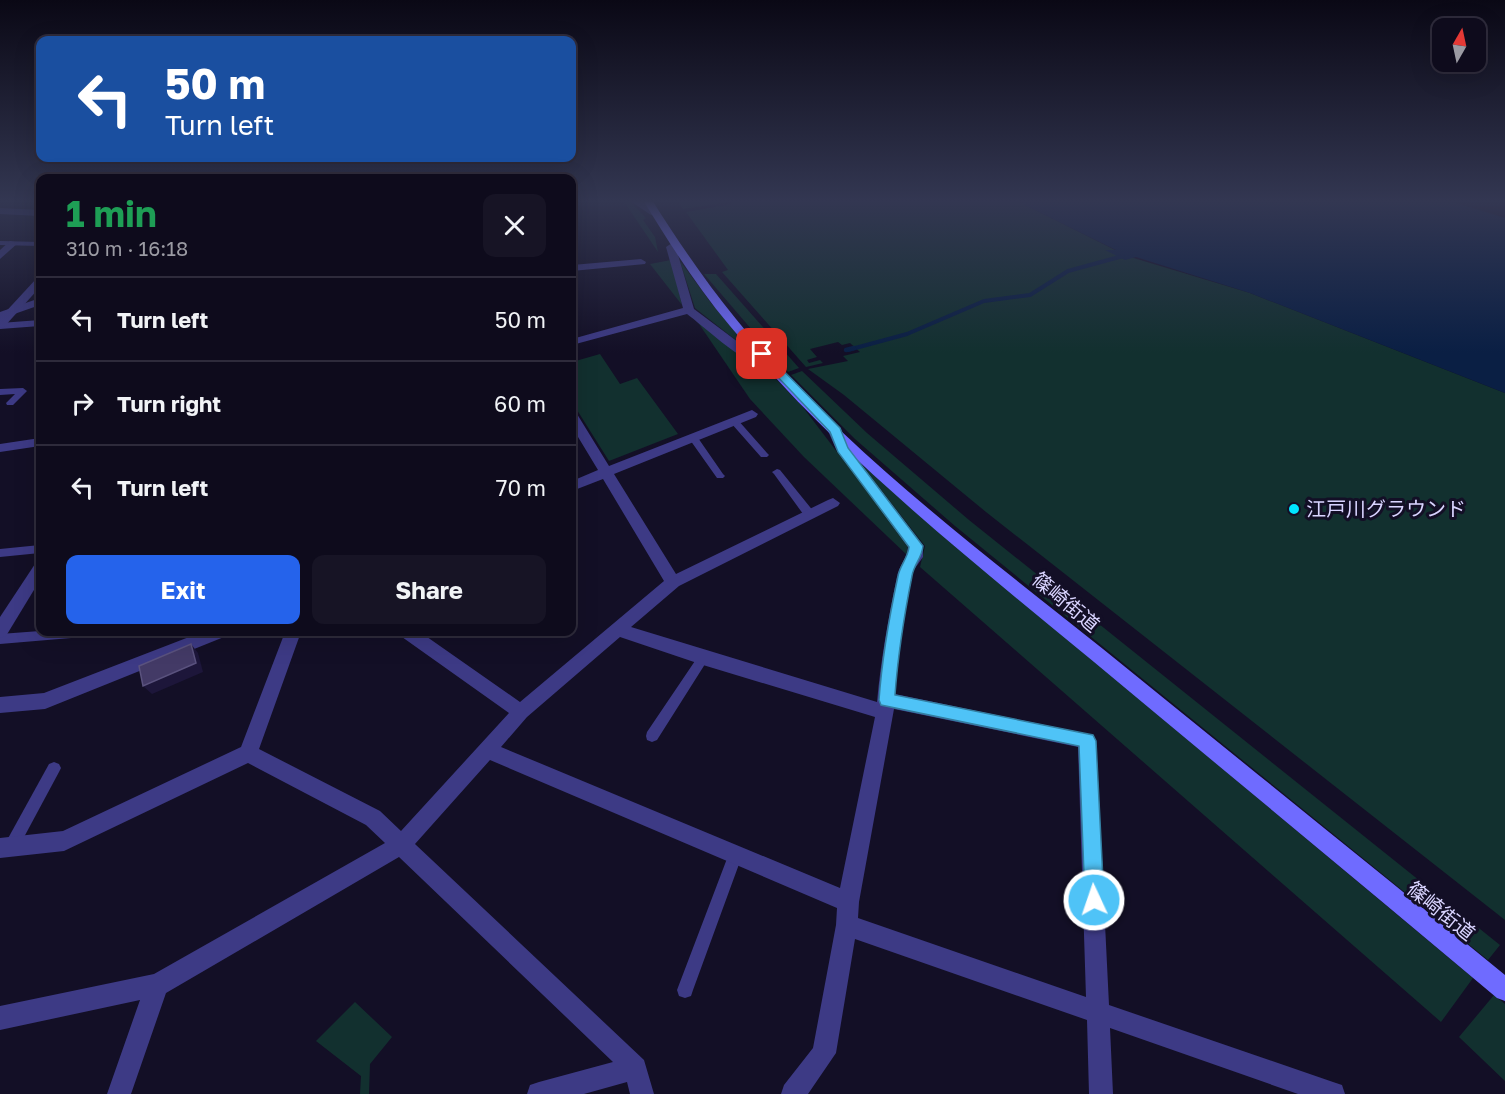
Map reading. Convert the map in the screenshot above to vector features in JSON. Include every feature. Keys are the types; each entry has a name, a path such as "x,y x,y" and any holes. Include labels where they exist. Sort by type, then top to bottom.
{"main road":[{"name":"篠崎街道","path":"680,251 750,342 835,431 1037,605 1505,990"}],"street":[{"path":"672,251 689,310 754,360 774,367"},
{"path":"576,268 641,262"},
{"path":"0,325 36,286"},
{"path":"0,316 36,303"},
{"path":"576,341 689,310"},
{"path":"0,325 36,323"},
{"path":"576,484 752,414"},
{"path":"576,423 672,582"},
{"path":"794,1094 824,1053 886,706 891,645 906,570 915,556 916,546 843,449 835,431"},
{"path":"0,448 36,443"},
{"path":"0,1018 157,985 402,844 521,712 672,582 833,503"},
{"path":"0,631 36,574"},
{"path":"619,630 703,658 886,706 1087,741 1101,1094"},
{"path":"0,705 45,701 208,636"},
{"path":"6,848 64,841 231,764 248,753 292,636"},
{"path":"414,636 521,712"},
{"path":"487,750 735,856 848,914 1099,1013 1333,1094"},
{"path":"248,753 373,818 636,1068 642,1094"},
{"path":"119,1094 157,985"},
{"path":"539,1094 636,1068"}],"lane":[{"path":"0,392 23,391 10,403"},
{"path":"734,420 764,455"},
{"path":"693,437 720,476"},
{"path":"777,472 810,514"},
{"path":"0,553 36,549"},
{"path":"0,639 36,636"},
{"path":"652,736 703,658"},
{"path":"6,848 54,768"},
{"path":"685,990 735,856"}],"green space":[{"name":"江戸川グラウンド","path":"714,251 1111,251 1250,293 1505,393 1505,920 986,512 844,395 808,369 848,361 843,356 860,352 850,343 842,345 838,342 810,349 817,357 807,360 809,363 820,360 823,363 806,367 722,272 728,270"},
{"path":"671,260 682,305 650,264"},
{"path":"680,261 711,303 757,357 695,308"},
{"path":"704,274 716,274 799,368 788,372"},
{"path":"695,318 773,376 802,406 908,545 907,555 804,457 750,399"},
{"path":"600,354 620,384 637,378 678,434 609,461 576,408 576,361"},
{"path":"802,371 867,433 969,520 1500,945 1488,960 955,526 855,439 791,375"},
{"path":"859,462 939,532 1473,978 1441,1022 920,567 925,546"},
{"path":"1494,995 1505,1004 1505,1081 1459,1037"},
{"path":"355,1002 392,1037 370,1064 369,1094 360,1094 361,1076 316,1041"}],"water":[{"path":"1107,251 1505,251 1505,393 1250,293 1136,257 1125,260"}],"building":[{"path":"191,644 196,663 143,686 139,666"}],"waterway":[{"path":"848,350 907,334 984,301 1030,295 1068,271 1123,256"},
{"path":"846,350 854,348"}],"place":[{"name":"江戸川グラウンド","path":"1294,509"}],"route":[{"path":"762,354 835,431 843,449 916,546 915,556 906,570 891,645 887,700 1087,741 1094,900"}]}
